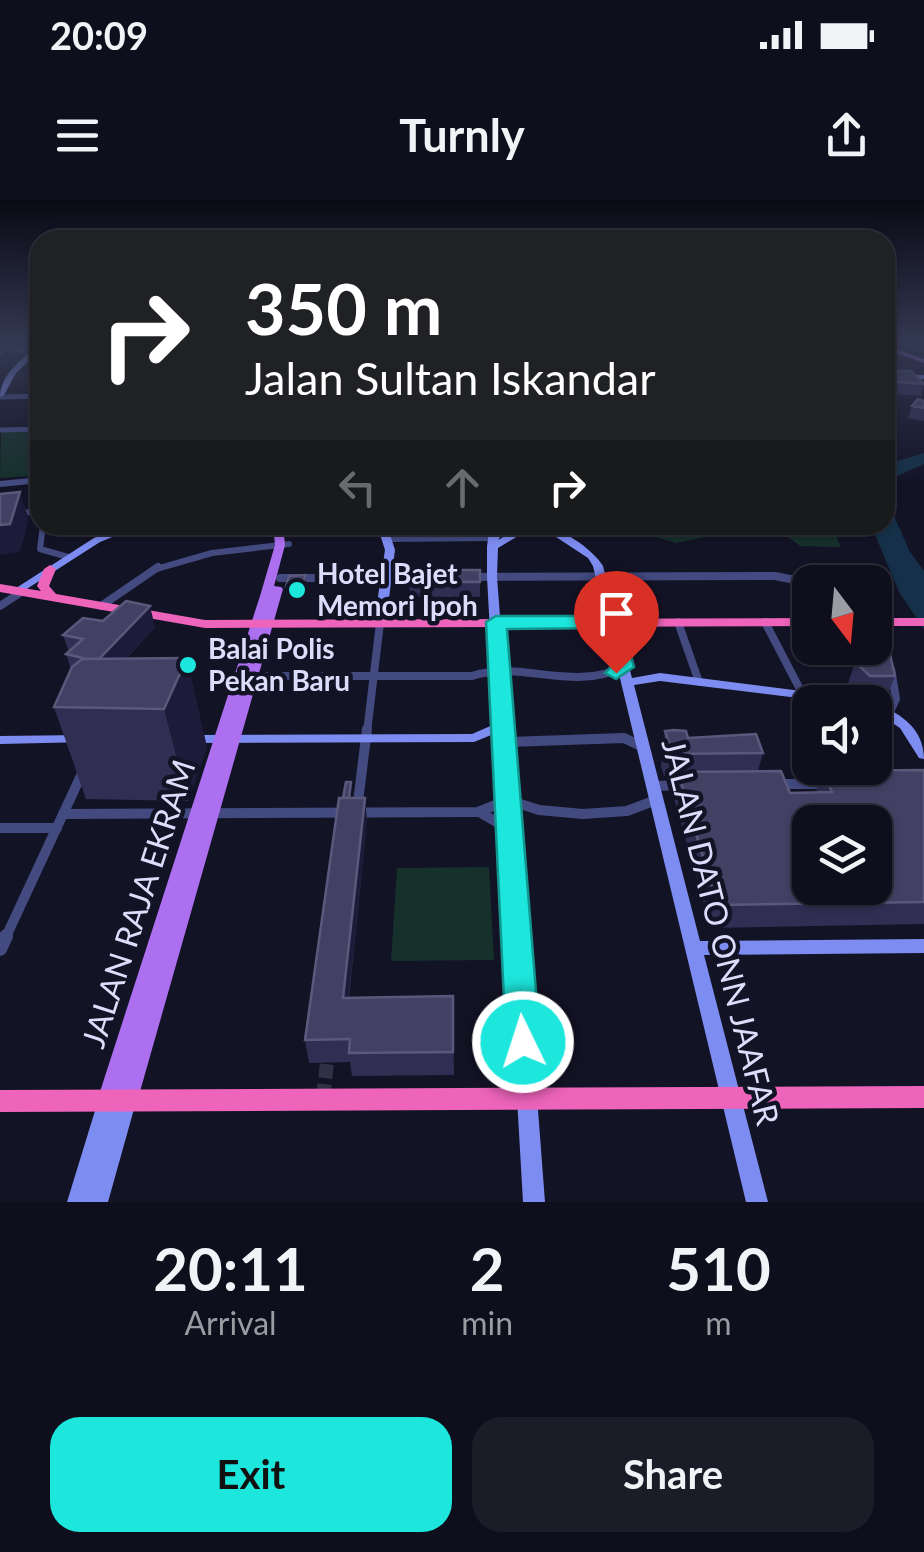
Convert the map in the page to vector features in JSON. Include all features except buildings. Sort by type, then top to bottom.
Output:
[{"type":"highway","points":[[50,569],[43,586],[52,597]]},
{"type":"highway","points":[[0,588],[195,623],[792,622]]},
{"type":"highway","points":[[892,622],[924,622]]},
{"type":"highway","points":[[0,1101],[924,1097]]},
{"type":"main road","points":[[262,624],[285,544],[282,535]]},
{"type":"main road","points":[[262,624],[280,578],[285,535]]},
{"type":"main road","name":"JALAN RAJA EKRAM","points":[[117,1102],[262,624]]},
{"type":"street","points":[[0,396],[30,396]]},
{"type":"street","points":[[0,430],[30,429]]},
{"type":"street","points":[[0,484],[30,481]]},
{"type":"street","points":[[0,515],[30,512]]},
{"type":"street","points":[[42,535],[40,550],[68,557]]},
{"type":"street","points":[[0,606],[68,557],[115,535]]},
{"type":"street","points":[[357,812],[386,578],[386,535]]},
{"type":"street","points":[[497,535],[493,542],[492,577],[534,1202]]},
{"type":"street","points":[[388,539],[493,542],[512,535]]},
{"type":"street","points":[[546,535],[568,542]]},
{"type":"street","name":"JALAN DATO ONN JAAFAR","points":[[558,535],[592,556],[601,577],[757,1202]]},
{"type":"street","points":[[100,606],[126,581],[163,562],[285,544]]},
{"type":"street","points":[[280,578],[422,578]]},
{"type":"street","points":[[457,578],[792,579]]},
{"type":"street","points":[[678,622],[698,682]]},
{"type":"street","points":[[765,622],[797,685]]},
{"type":"street","points":[[890,665],[896,698],[892,707]]},
{"type":"street","points":[[247,676],[472,676],[500,667],[521,676],[625,674],[792,695]]},
{"type":"street","points":[[472,676],[501,688]]},
{"type":"street","points":[[892,716],[905,724],[924,754]]},
{"type":"street","points":[[474,738],[505,740]]},
{"type":"street","points":[[173,739],[624,738],[643,747]]},
{"type":"street","points":[[0,740],[95,746],[0,949]]},
{"type":"street","points":[[763,784],[792,784]]},
{"type":"street","points":[[63,814],[478,812],[508,800],[534,812],[633,811],[655,793],[690,785]]},
{"type":"street","points":[[478,812],[510,830]]},
{"type":"street","points":[[0,828],[57,828]]},
{"type":"street","points":[[694,948],[924,946]]},
{"type":"street","name":"JALAN RAJA EKRAM","points":[[78,1202],[117,1102]]},
{"type":"street","name":"JALAN RAJA EKRAM","points":[[97,1202],[117,1102]]},
{"type":"green space","points":[[30,431],[30,476],[0,478],[1,432]]},
{"type":"green space","points":[[650,535],[715,535],[676,543]]},
{"type":"green space","points":[[785,535],[836,535],[841,547],[800,546]]},
{"type":"green space","points":[[489,867],[494,960],[391,961],[397,868]]},
{"type":"water","points":[[924,453],[924,464],[895,477],[895,462]]},
{"type":"water","points":[[895,518],[910,552],[924,571],[924,629],[899,592],[892,565],[888,565],[875,535],[895,535]]},
{"type":"tunnel","points":[[323,1098],[328,1054]]},
{"type":"place","name":"Hotel Bajet Memori Ipoh","points":[[297,590]]},
{"type":"place","name":"Balai Polis Pekan Baru","points":[[188,665]]},
{"type":"route","points":[[523,1042],[496,622],[612,622],[623,667],[616,673]]}]
